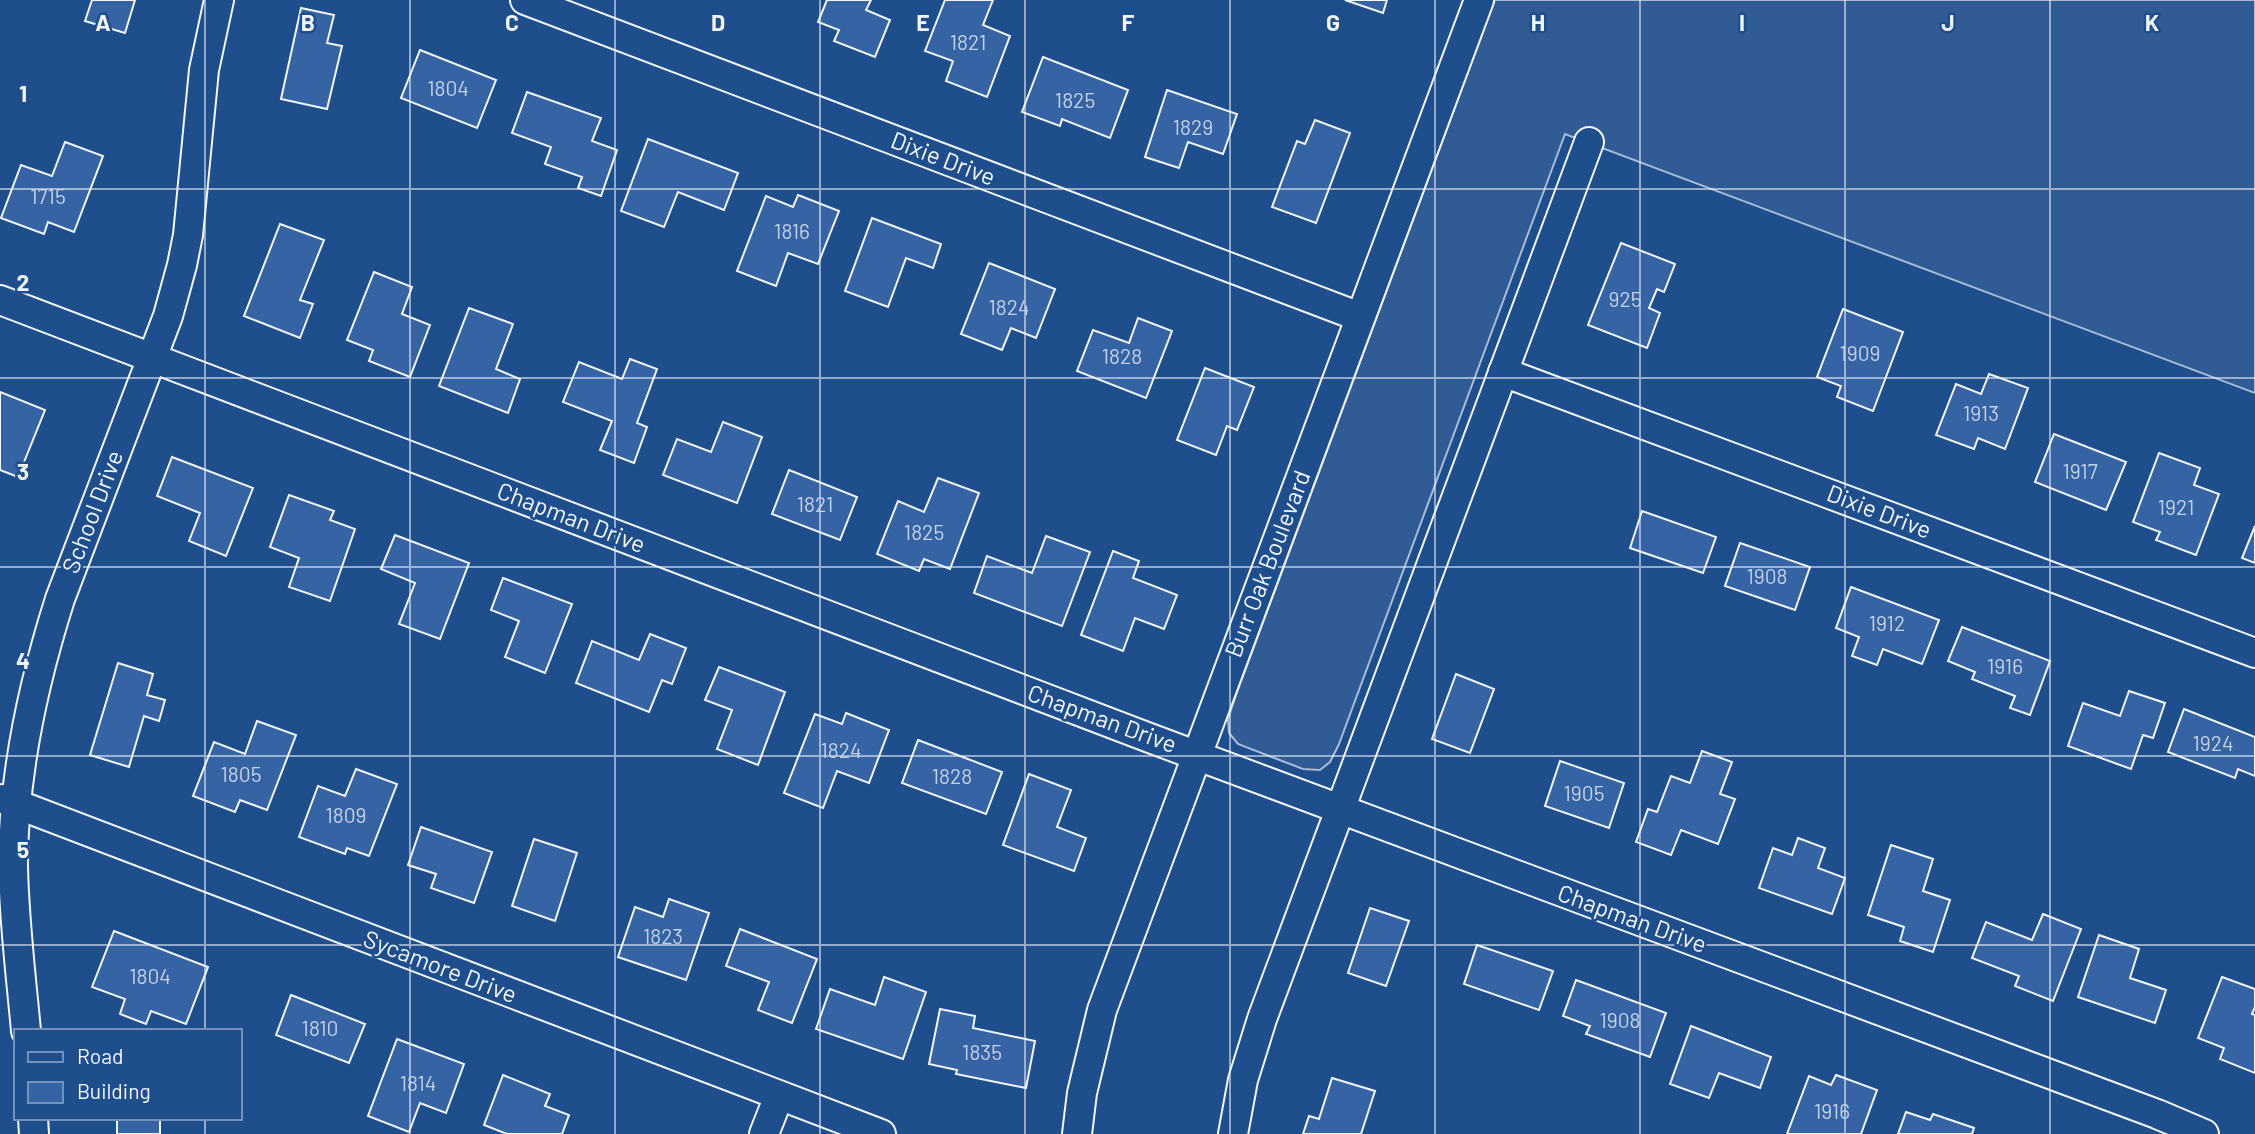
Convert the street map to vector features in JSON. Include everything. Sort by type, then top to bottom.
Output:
[{"type":"street","name":"School Drive","points":[[26,1029],[9,802],[45,644],[168,316],[188,235],[204,70],[219,0]]},
{"type":"street","name":"Dixie Drive","points":[[525,0],[1360,317]]},
{"type":"street","name":"Burr Oak Boulevard","points":[[1077,1134],[1082,1093],[1102,1010],[1479,0]]},
{"type":"street","points":[[1233,1134],[1243,1080],[1262,1019],[1589,142]]},
{"type":"street","name":"Chapman Drive","points":[[0,300],[1197,754],[1340,811],[2157,1114],[2204,1134]]},
{"type":"street","name":"Dixie Drive","points":[[1503,372],[2255,653]]},
{"type":"street","name":"Sycamore Drive","points":[[9,802],[881,1134]]},
{"type":"street","points":[[764,1134],[779,1096]]},
{"type":"shaded area","points":[[1495,0],[2255,0],[2255,393],[1565,134],[1339,744],[1330,762],[1320,770],[1303,769],[1238,744],[1229,733],[1228,719],[1236,695]]},
{"type":"building","points":[[92,0],[135,0],[125,33],[85,21]]},
{"type":"building","points":[[827,0],[871,0],[866,10],[890,20],[875,57],[834,41],[839,30],[818,22]]},
{"type":"building","points":[[945,0],[993,0],[983,25],[1010,36],[987,97],[946,81],[953,61],[925,51]]},
{"type":"building","points":[[1345,0],[1387,0],[1383,13]]},
{"type":"building","points":[[301,8],[334,15],[327,43],[342,46],[327,109],[281,99]]},
{"type":"building","points":[[420,50],[496,80],[477,128],[401,98]]},
{"type":"building","points":[[1043,57],[1128,90],[1110,138],[1062,119],[1060,126],[1022,112]]},
{"type":"building","points":[[1167,90],[1237,114],[1223,154],[1188,142],[1179,168],[1145,157]]},
{"type":"building","points":[[527,92],[601,118],[592,141],[617,150],[601,196],[578,188],[582,177],[545,164],[551,147],[512,133]]},
{"type":"building","points":[[1315,120],[1350,133],[1316,223],[1272,207],[1297,141],[1305,144]]},
{"type":"building","points":[[648,139],[738,173],[724,210],[678,192],[664,227],[621,211]]},
{"type":"building","points":[[65,142],[103,156],[74,232],[48,222],[44,234],[1,218],[21,165],[52,176]]},
{"type":"building","points":[[798,195],[839,211],[818,264],[788,253],[776,286],[737,271],[766,196],[793,207]]},
{"type":"building","points":[[872,218],[941,244],[933,268],[906,258],[888,307],[845,291]]},
{"type":"building","points":[[280,224],[324,240],[300,300],[313,304],[300,338],[244,316]]},
{"type":"building","points":[[1621,243],[1675,264],[1664,292],[1657,289],[1649,308],[1660,313],[1647,348],[1588,325]]},
{"type":"building","points":[[989,263],[1055,289],[1036,338],[1011,328],[1002,350],[961,334]]},
{"type":"building","points":[[374,272],[412,287],[402,314],[430,325],[410,377],[369,361],[373,350],[347,340]]},
{"type":"building","points":[[469,308],[513,324],[496,369],[520,379],[508,413],[439,386]]},
{"type":"building","points":[[1843,309],[1903,332],[1873,411],[1837,397],[1841,386],[1817,377]]},
{"type":"building","points":[[1138,318],[1172,331],[1146,398],[1077,371],[1093,330],[1129,343]]},
{"type":"building","points":[[630,359],[657,369],[637,423],[647,427],[634,463],[600,450],[612,421],[563,402],[579,362],[622,379]]},
{"type":"building","points":[[1205,368],[1254,387],[1237,430],[1227,426],[1216,455],[1177,440]]},
{"type":"building","points":[[1989,374],[2028,388],[2005,449],[1978,438],[1974,449],[1936,435],[1956,384],[1981,394]]},
{"type":"building","points":[[0,392],[45,410],[18,477],[0,470]]},
{"type":"building","points":[[723,422],[762,437],[737,503],[663,475],[677,439],[711,452]]},
{"type":"building","points":[[2054,434],[2126,462],[2106,510],[2035,482]]},
{"type":"building","points":[[2159,453],[2200,468],[2194,485],[2219,494],[2196,555],[2156,540],[2160,532],[2133,522]]},
{"type":"building","points":[[172,457],[253,488],[226,556],[189,541],[200,513],[157,496]]},
{"type":"building","points":[[789,470],[857,497],[840,540],[772,514]]},
{"type":"building","points":[[938,478],[979,493],[950,569],[924,559],[919,571],[877,554],[898,501],[924,512]]},
{"type":"building","points":[[289,495],[334,511],[330,520],[355,529],[330,601],[289,587],[299,558],[270,547]]},
{"type":"building","points":[[1642,511],[1716,537],[1703,573],[1630,548]]},
{"type":"building","points":[[2255,526],[2255,563],[2242,558]]},
{"type":"building","points":[[395,535],[469,563],[440,639],[399,624],[415,583],[381,569]]},
{"type":"building","points":[[1046,536],[1090,552],[1062,626],[974,593],[987,556],[1032,573]]},
{"type":"building","points":[[1740,543],[1810,567],[1795,610],[1725,586]]},
{"type":"building","points":[[1113,551],[1139,561],[1133,578],[1177,595],[1164,629],[1135,618],[1123,651],[1081,635]]},
{"type":"building","points":[[503,578],[572,604],[545,673],[505,657],[519,621],[491,610]]},
{"type":"building","points":[[1851,587],[1939,620],[1922,664],[1883,649],[1877,665],[1852,656],[1859,637],[1836,628]]},
{"type":"building","points":[[1962,627],[2050,661],[2030,715],[2010,708],[2015,696],[1972,679],[1975,672],[1948,661]]},
{"type":"building","points":[[650,634],[686,648],[672,684],[662,680],[649,712],[576,683],[592,641],[639,660]]},
{"type":"building","points":[[118,663],[153,674],[147,695],[165,700],[159,721],[144,716],[129,767],[90,755]]},
{"type":"building","points":[[719,667],[785,692],[758,765],[717,749],[732,710],[705,700]]},
{"type":"building","points":[[1456,674],[1494,689],[1470,753],[1432,739]]},
{"type":"building","points":[[2129,691],[2165,703],[2153,738],[2143,735],[2131,769],[2068,746],[2083,703],[2120,716]]},
{"type":"building","points":[[2184,709],[2255,737],[2255,776],[2238,769],[2235,778],[2168,752]]},
{"type":"building","points":[[846,713],[889,730],[869,783],[837,771],[823,808],[784,793],[815,714],[842,724]]},
{"type":"building","points":[[257,721],[296,735],[267,810],[240,800],[235,812],[193,796],[214,742],[245,754]]},
{"type":"building","points":[[918,740],[1002,772],[986,814],[902,783]]},
{"type":"building","points":[[1702,751],[1732,762],[1720,794],[1735,799],[1718,844],[1681,830],[1671,855],[1636,842],[1648,809],[1657,812],[1671,776],[1690,783]]},
{"type":"building","points":[[1560,761],[1624,783],[1609,828],[1545,806]]},
{"type":"building","points":[[356,769],[397,784],[369,856],[347,848],[345,854],[299,837],[318,786],[345,796]]},
{"type":"building","points":[[1029,774],[1071,790],[1057,827],[1086,838],[1074,871],[1003,845]]},
{"type":"building","points":[[421,827],[492,852],[474,903],[431,888],[436,874],[408,865]]},
{"type":"building","points":[[1798,838],[1825,848],[1818,868],[1845,878],[1832,914],[1759,888],[1773,848],[1792,855]]},
{"type":"building","points":[[534,839],[577,853],[555,921],[512,906]]},
{"type":"building","points":[[1891,845],[1933,859],[1923,891],[1950,900],[1933,952],[1900,941],[1904,927],[1868,915]]},
{"type":"building","points":[[669,899],[709,913],[686,980],[618,957],[635,907],[663,917]]},
{"type":"building","points":[[1370,908],[1409,921],[1386,986],[1348,973]]},
{"type":"building","points":[[2043,914],[2081,929],[2053,1001],[2015,986],[2019,976],[1972,958],[1986,922],[2032,940]]},
{"type":"building","points":[[740,929],[817,959],[792,1023],[758,1010],[769,982],[726,966]]},
{"type":"building","points":[[114,931],[208,967],[186,1024],[151,1011],[146,1024],[120,1014],[125,999],[92,987]]},
{"type":"building","points":[[2099,935],[2139,949],[2130,978],[2166,990],[2155,1023],[2078,997]]},
{"type":"building","points":[[1477,945],[1553,971],[1539,1010],[1464,984]]},
{"type":"building","points":[[884,977],[926,992],[903,1059],[816,1029],[830,989],[875,1005]]},
{"type":"building","points":[[2222,977],[2255,989],[2255,1007],[2252,1014],[2255,1015],[2255,1073],[2220,1059],[2224,1048],[2198,1038]]},
{"type":"building","points":[[1576,980],[1666,1013],[1650,1057],[1586,1034],[1590,1026],[1563,1016]]},
{"type":"building","points":[[291,995],[365,1024],[349,1063],[276,1035]]},
{"type":"building","points":[[940,1009],[975,1016],[973,1028],[1035,1041],[1026,1088],[956,1074],[957,1070],[929,1064]]},
{"type":"building","points":[[1691,1026],[1771,1057],[1760,1088],[1719,1073],[1709,1098],[1670,1084]]},
{"type":"building","points":[[397,1039],[464,1064],[446,1113],[420,1103],[409,1132],[368,1116]]},
{"type":"building","points":[[503,1075],[550,1094],[545,1106],[569,1115],[562,1134],[507,1134],[484,1125]]},
{"type":"building","points":[[1836,1075],[1877,1090],[1861,1134],[1787,1134],[1809,1076],[1831,1085]]},
{"type":"building","points":[[1332,1078],[1375,1091],[1361,1134],[1303,1134],[1309,1116],[1319,1119]]},
{"type":"building","points":[[1906,1112],[1930,1120],[1933,1114],[1974,1128],[1972,1134],[1898,1134]]},
{"type":"building","points":[[117,1120],[160,1120],[160,1134],[117,1134]]}]
